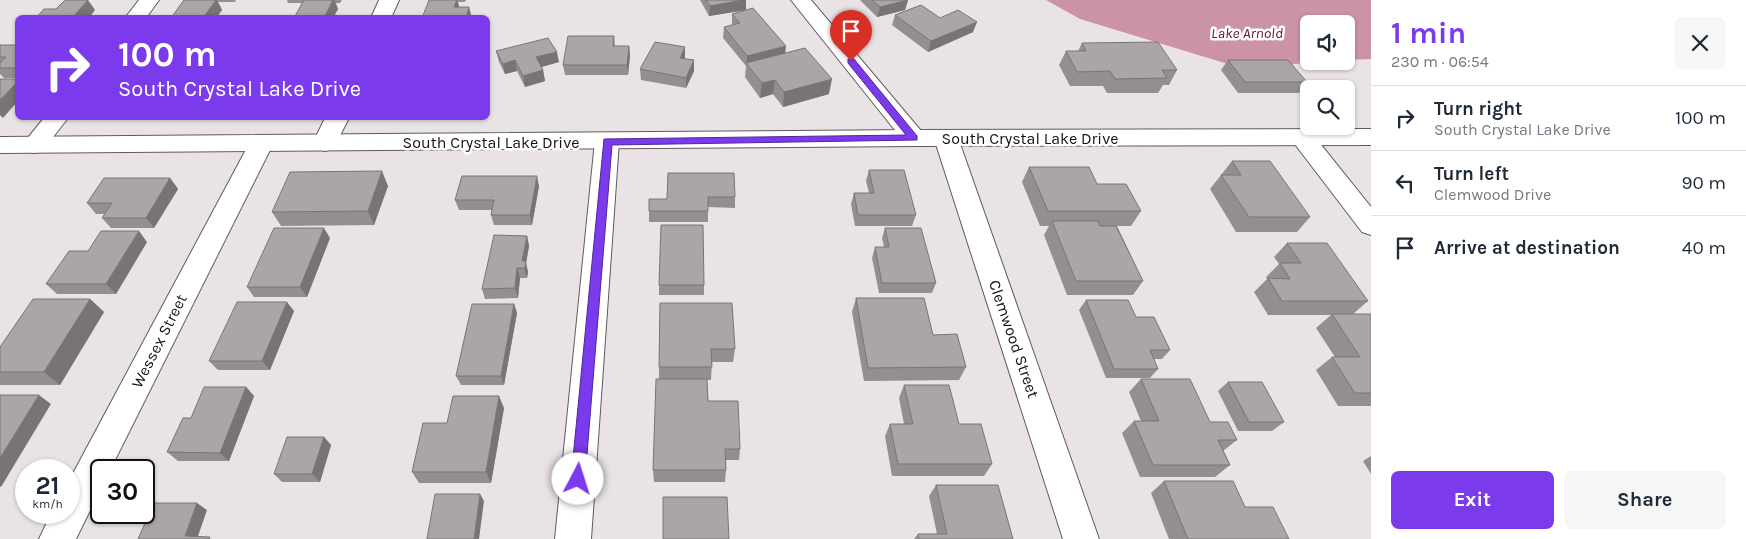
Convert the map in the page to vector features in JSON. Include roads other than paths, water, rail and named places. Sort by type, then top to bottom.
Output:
[{"type":"street","points":[[137,15],[149,0]]},
{"type":"street","points":[[382,15],[389,0]]},
{"type":"street","points":[[801,0],[914,138]]},
{"type":"street","points":[[34,145],[54,120]]},
{"type":"street","points":[[325,143],[335,120]]},
{"type":"street","name":"South Crystal Lake Drive","points":[[0,145],[1371,136]]},
{"type":"street","points":[[1302,137],[1371,225]]},
{"type":"street","name":"Clemwood Street","points":[[946,138],[1081,539]]},
{"type":"street","points":[[573,539],[608,141]]},
{"type":"street","name":"Wessex Street","points":[[58,539],[262,144]]},
{"type":"water","name":"Lake Arnold","points":[[1046,0],[1371,0],[1371,59],[1355,60],[1355,15],[1300,15],[1300,64],[1251,68],[1228,64],[1080,19]]}]
